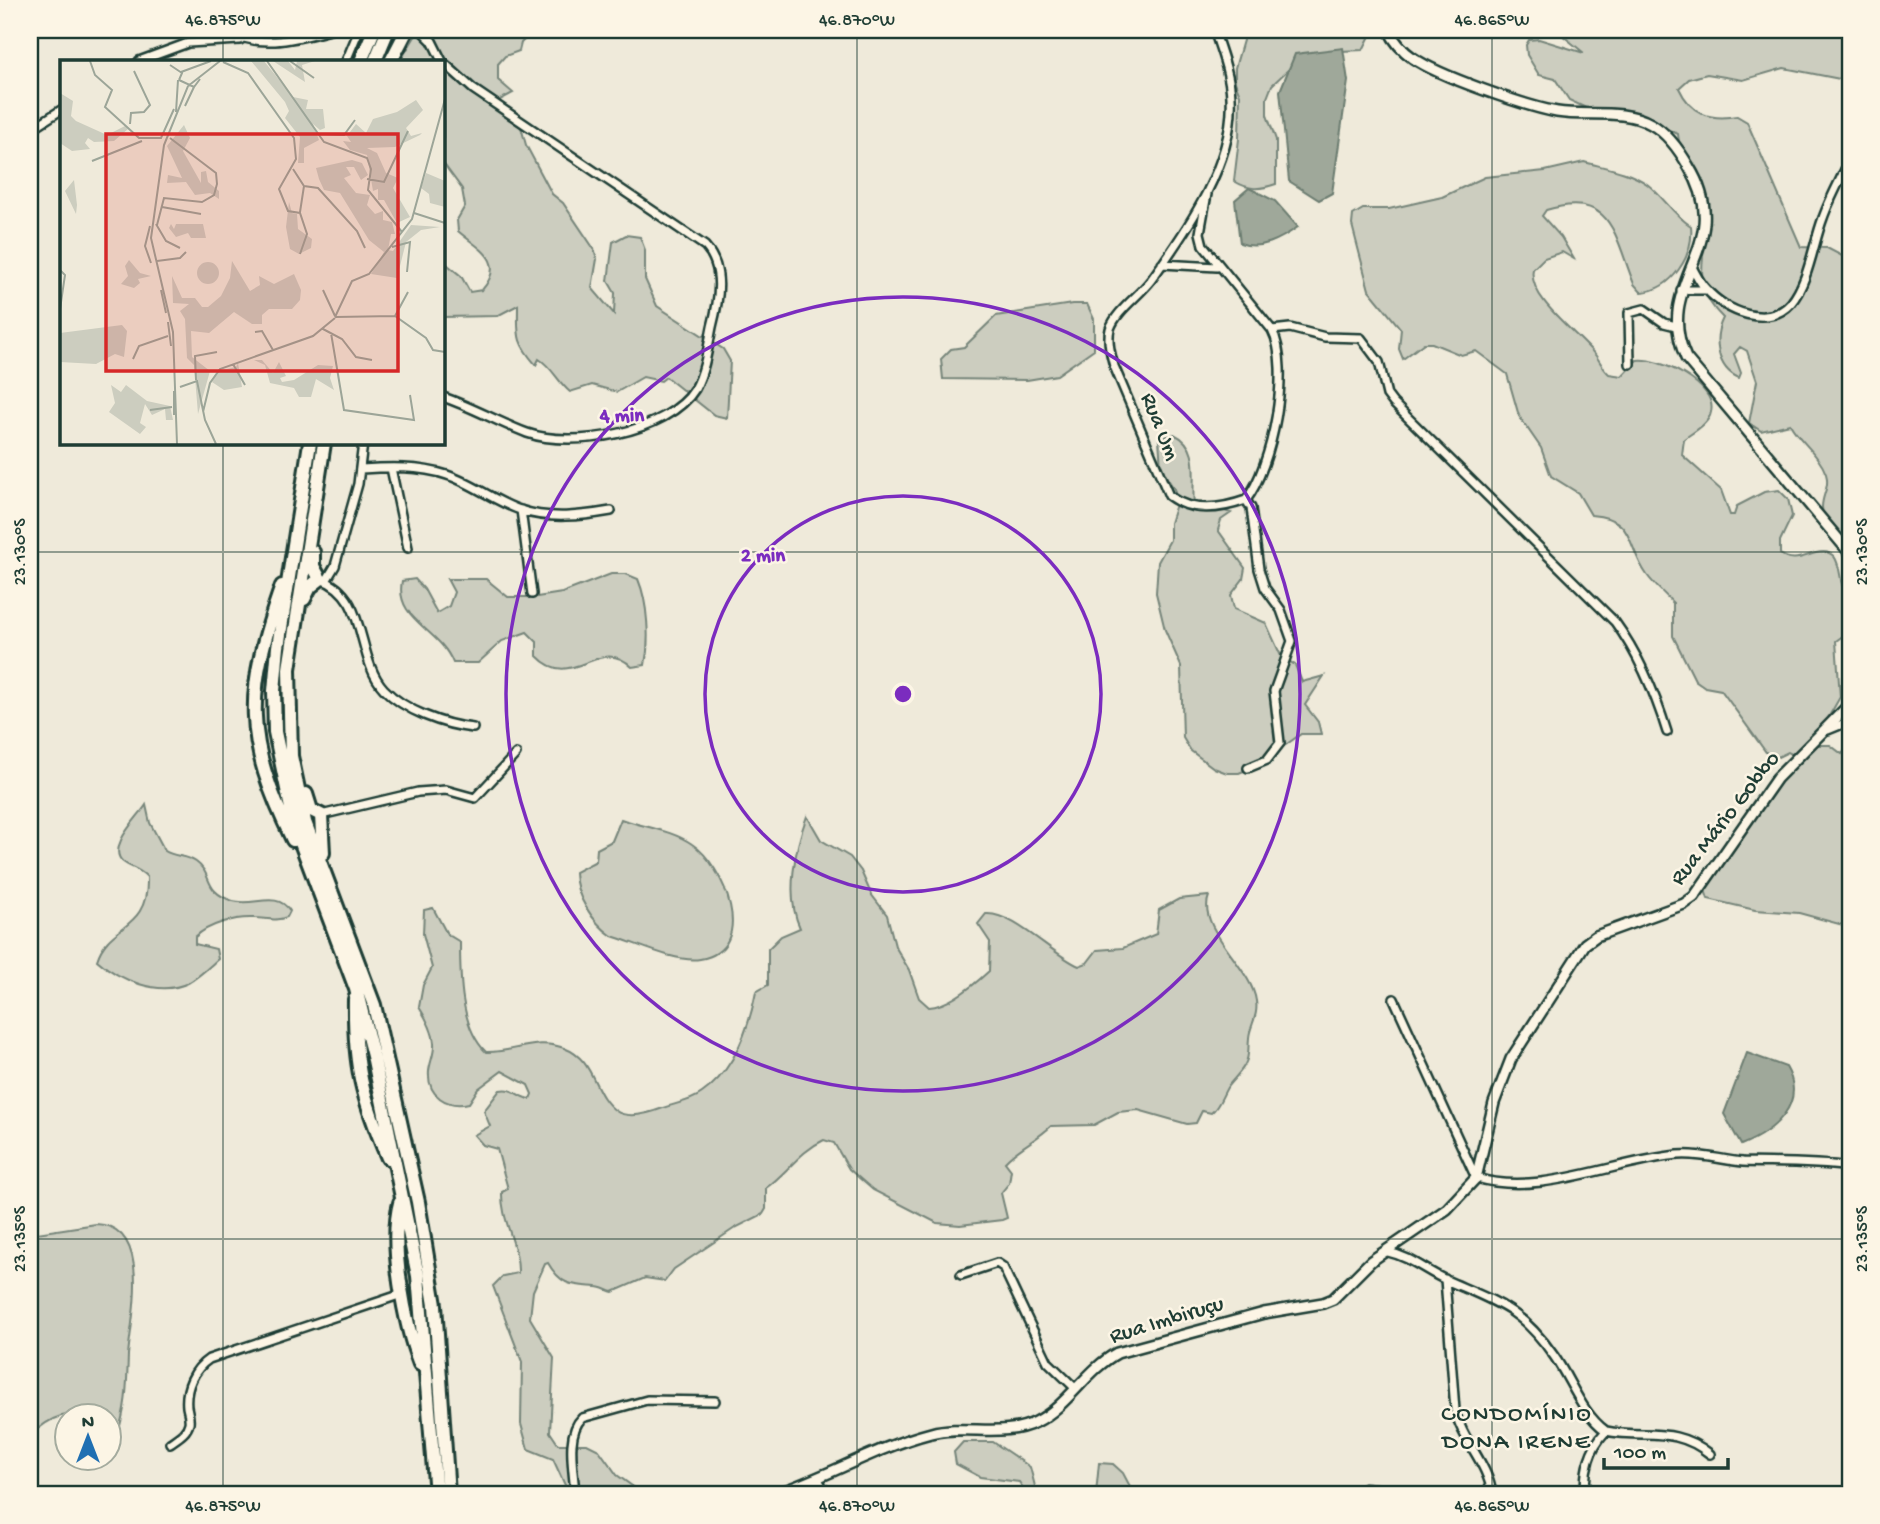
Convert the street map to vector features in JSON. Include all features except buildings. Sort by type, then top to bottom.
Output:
[{"type":"highway","points":[[354,60],[366,30]]},
{"type":"highway","points":[[362,60],[374,30]]},
{"type":"highway","points":[[375,60],[388,30]]},
{"type":"highway","points":[[392,60],[407,30]]},
{"type":"highway","points":[[308,868],[286,797],[275,732],[275,667],[310,444]]},
{"type":"highway","points":[[324,444],[296,614],[288,691],[291,756],[305,822],[374,1005],[424,1234],[435,1305],[448,1494]]},
{"type":"highway","points":[[296,614],[310,587],[323,580],[313,566],[312,524]]},
{"type":"highway","points":[[291,559],[257,670],[253,720],[263,773],[308,868],[356,989],[374,1060],[422,1306],[436,1494]]},
{"type":"highway","points":[[291,756],[311,810],[321,815],[320,836],[328,881]]},
{"type":"highway","points":[[356,989],[354,1045],[360,1086],[398,1180]]},
{"type":"highway","points":[[402,1196],[397,1227],[402,1294],[415,1349],[426,1379]]},
{"type":"street","points":[[222,30],[245,40]]},
{"type":"street","points":[[142,60],[188,43],[287,41],[330,30]]},
{"type":"street","points":[[346,60],[359,30]]},
{"type":"street","points":[[421,30],[432,41],[441,60]]},
{"type":"street","name":"Rua Um","points":[[1214,30],[1231,98],[1226,141],[1208,187],[1162,264],[1143,291],[1116,318],[1110,330],[1114,366],[1169,496],[1188,506],[1205,508],[1228,506],[1246,500]]},
{"type":"street","points":[[1389,30],[1414,58],[1464,80],[1557,112],[1637,118],[1664,133],[1691,169],[1704,206],[1704,235],[1681,290],[1676,326],[1686,358],[1850,553]]},
{"type":"street","points":[[444,64],[473,89],[705,246],[715,256],[718,282],[708,345],[694,391],[666,413],[641,427],[619,434],[592,437],[539,436],[444,397]]},
{"type":"street","points":[[30,130],[60,111]]},
{"type":"street","points":[[1692,267],[1707,290],[1748,315],[1763,317],[1777,314],[1790,303],[1801,286],[1824,215],[1850,159]]},
{"type":"street","points":[[1208,187],[1200,233],[1203,245],[1218,267],[1245,294],[1272,330],[1282,356],[1281,393],[1260,475],[1246,500],[1254,520],[1259,569],[1265,588],[1281,610],[1292,641],[1274,691],[1280,743],[1267,760],[1248,768]]},
{"type":"street","points":[[1162,264],[1218,267]]},
{"type":"street","points":[[1681,290],[1707,290]]},
{"type":"street","points":[[1630,364],[1629,313],[1644,309],[1664,323],[1676,326]]},
{"type":"street","points":[[1272,330],[1304,329],[1325,337],[1357,337],[1367,342],[1379,362],[1387,395],[1393,402],[1615,622],[1631,645],[1657,701],[1667,732]]},
{"type":"street","points":[[363,444],[361,469],[335,566],[323,580],[339,591],[352,608],[361,627],[375,676],[384,689],[436,720],[473,728]]},
{"type":"street","points":[[391,468],[408,548]]},
{"type":"street","points":[[361,469],[429,470],[449,475],[521,510],[557,516],[611,511]]},
{"type":"street","points":[[521,510],[532,594]]},
{"type":"street","name":"Rua Mário Gobbo","points":[[1476,1178],[1494,1102],[1511,1059],[1585,944],[1596,936],[1677,907],[1694,897],[1777,778],[1828,730],[1850,704]]},
{"type":"street","points":[[1828,730],[1850,721]]},
{"type":"street","points":[[321,815],[418,792],[446,790],[475,798],[516,754]]},
{"type":"street","points":[[1394,999],[1476,1178],[1509,1184],[1689,1155],[1739,1161],[1850,1167]]},
{"type":"street","name":"Rua Imbiruçu","points":[[776,1494],[818,1479],[887,1447],[934,1432],[1025,1427],[1040,1420],[1103,1360],[1129,1349],[1264,1313],[1324,1303],[1333,1299],[1371,1261],[1388,1252],[1447,1209],[1476,1178]]},
{"type":"street","points":[[1388,1252],[1405,1255],[1445,1279],[1496,1299],[1521,1318],[1553,1355],[1588,1412],[1606,1431],[1674,1435],[1687,1439],[1710,1454]]},
{"type":"street","points":[[961,1275],[997,1263],[1003,1267],[1048,1362],[1075,1388]]},
{"type":"street","points":[[1445,1279],[1455,1410],[1459,1427],[1486,1473],[1492,1494]]},
{"type":"street","points":[[170,1443],[184,1433],[189,1424],[187,1403],[190,1385],[195,1371],[209,1359],[402,1294]]},
{"type":"street","points":[[575,1494],[572,1435],[575,1424],[582,1418],[647,1400],[715,1401]]},
{"type":"street","points":[[1586,1494],[1584,1474],[1598,1439],[1606,1431]]},
{"type":"street","points":[[818,1479],[826,1494]]},
{"type":"shaded area","points":[[419,30],[534,30],[521,43],[519,51],[505,56],[498,64],[498,80],[513,93],[496,102],[495,106],[521,127],[526,145],[552,194],[563,203],[594,249],[597,259],[592,288],[614,314],[615,293],[608,281],[613,242],[626,235],[640,237],[645,250],[645,279],[657,306],[723,349],[730,361],[727,418],[714,415],[666,377],[661,381],[643,377],[617,392],[592,385],[570,392],[543,362],[539,359],[536,365],[524,350],[518,331],[518,305],[497,316],[444,317],[444,262],[461,276],[470,292],[482,290],[492,271],[491,263],[481,249],[458,231],[457,220],[465,206],[462,189],[444,164],[444,60],[401,60]]},
{"type":"shaded area","points":[[1246,30],[1373,30],[1363,50],[1317,52],[1292,66],[1272,85],[1267,98],[1267,115],[1276,140],[1276,184],[1259,188],[1244,186],[1234,181],[1240,95],[1235,82],[1235,68]]},
{"type":"shaded area","points":[[1556,30],[1850,30],[1850,81],[1784,68],[1743,80],[1707,74],[1689,79],[1679,88],[1689,104],[1702,114],[1737,116],[1747,122],[1801,247],[1827,248],[1850,260],[1850,555],[1825,520],[1822,507],[1827,479],[1814,454],[1790,424],[1761,431],[1749,423],[1757,381],[1747,351],[1740,347],[1734,354],[1741,373],[1739,378],[1725,367],[1721,360],[1718,334],[1723,318],[1705,293],[1702,281],[1702,217],[1678,134],[1632,113],[1586,108],[1569,100],[1555,79],[1539,75],[1527,55],[1526,45],[1529,40],[1539,39],[1584,53]]},
{"type":"shaded area","points":[[1343,48],[1348,81],[1332,193],[1319,200],[1289,181],[1280,91],[1295,54]]},
{"type":"shaded area","points":[[1584,162],[1625,173],[1647,184],[1691,226],[1689,249],[1679,270],[1671,278],[1652,290],[1641,292],[1634,284],[1615,233],[1598,211],[1585,206],[1568,205],[1546,210],[1542,216],[1561,237],[1574,259],[1562,252],[1544,258],[1533,269],[1533,280],[1538,292],[1557,316],[1589,347],[1609,374],[1622,376],[1637,360],[1646,360],[1671,368],[1696,383],[1711,402],[1711,412],[1704,424],[1684,439],[1682,455],[1721,490],[1730,515],[1734,515],[1737,506],[1764,492],[1779,490],[1788,499],[1792,516],[1780,541],[1780,554],[1794,558],[1824,552],[1830,553],[1837,561],[1850,603],[1850,637],[1844,635],[1836,641],[1840,697],[1815,741],[1816,745],[1830,745],[1842,754],[1850,744],[1850,927],[1799,913],[1755,910],[1708,899],[1705,890],[1708,879],[1792,759],[1792,754],[1788,752],[1778,757],[1768,755],[1721,690],[1705,687],[1695,680],[1673,636],[1673,603],[1647,575],[1623,528],[1605,517],[1591,515],[1578,493],[1551,476],[1541,448],[1519,416],[1507,374],[1476,351],[1461,355],[1432,343],[1424,343],[1403,359],[1399,349],[1401,329],[1369,290],[1352,225],[1353,215],[1363,209],[1389,209],[1442,197],[1485,177],[1545,171]]},
{"type":"shaded area","points":[[1249,188],[1275,201],[1298,227],[1263,245],[1240,243],[1235,200]]},
{"type":"shaded area","points":[[1087,304],[1094,319],[1094,349],[1057,375],[1027,380],[943,379],[941,359],[951,349],[964,347],[996,316]]},
{"type":"shaded area","points":[[1174,434],[1189,447],[1192,455],[1194,505],[1210,506],[1231,513],[1221,520],[1218,530],[1245,568],[1243,579],[1231,595],[1234,609],[1266,623],[1281,656],[1295,665],[1302,682],[1324,676],[1305,705],[1318,722],[1321,734],[1301,734],[1256,766],[1239,773],[1227,773],[1214,768],[1191,751],[1183,738],[1181,666],[1165,630],[1156,593],[1158,562],[1170,540],[1170,523],[1177,501],[1174,489],[1161,468],[1159,439]]},
{"type":"shaded area","points":[[611,574],[626,574],[638,579],[647,622],[645,665],[632,667],[620,659],[608,657],[562,669],[550,666],[537,656],[537,642],[527,632],[502,641],[478,663],[453,663],[447,651],[411,615],[401,594],[402,581],[415,579],[424,589],[437,613],[449,606],[454,592],[447,579],[486,579],[508,597],[537,597],[562,593]]},
{"type":"shaded area","points":[[146,805],[150,823],[165,851],[196,862],[217,893],[233,901],[278,901],[290,911],[287,917],[274,920],[239,919],[223,922],[201,932],[195,937],[195,944],[216,949],[218,959],[192,981],[177,987],[152,987],[128,980],[97,960],[110,939],[142,908],[147,877],[123,862],[118,849],[125,833]]},
{"type":"shaded area","points":[[807,816],[821,840],[850,857],[861,871],[871,894],[887,915],[895,946],[909,970],[919,998],[929,1007],[954,999],[989,971],[990,942],[978,924],[986,914],[1008,920],[1079,966],[1087,963],[1097,950],[1123,948],[1156,934],[1159,910],[1179,899],[1209,896],[1207,908],[1210,921],[1245,975],[1256,1001],[1246,1063],[1228,1086],[1217,1107],[1211,1113],[1202,1111],[1196,1123],[1187,1124],[1138,1110],[1118,1112],[1094,1125],[1051,1126],[1005,1162],[1011,1170],[1009,1183],[1001,1193],[1007,1218],[1002,1220],[960,1225],[937,1223],[873,1190],[849,1169],[834,1143],[824,1140],[808,1150],[766,1188],[766,1209],[763,1214],[735,1228],[674,1269],[665,1281],[645,1278],[613,1292],[563,1281],[548,1263],[545,1264],[533,1291],[530,1318],[554,1358],[550,1432],[558,1444],[587,1444],[599,1450],[617,1475],[643,1494],[569,1494],[553,1459],[528,1449],[521,1424],[522,1362],[493,1286],[503,1276],[518,1273],[516,1253],[502,1203],[502,1192],[508,1189],[497,1149],[483,1145],[474,1135],[490,1126],[484,1111],[500,1090],[509,1090],[530,1099],[532,1094],[528,1085],[502,1071],[478,1089],[469,1103],[446,1102],[431,1087],[429,1071],[434,1050],[433,1038],[429,1024],[419,1007],[423,985],[432,968],[423,934],[424,910],[433,908],[447,934],[460,942],[461,985],[466,1015],[477,1041],[486,1052],[544,1044],[564,1048],[582,1061],[602,1096],[616,1111],[627,1115],[646,1114],[697,1096],[713,1084],[731,1061],[744,1034],[756,992],[768,985],[768,949],[781,936],[800,928],[792,887],[799,842]]},
{"type":"shaded area","points":[[621,819],[684,839],[704,855],[715,869],[730,906],[732,924],[728,940],[718,952],[700,959],[668,955],[612,936],[592,916],[581,899],[575,872],[596,861],[597,849],[612,841]]},
{"type":"shaded area","points":[[1747,1053],[1786,1067],[1792,1080],[1793,1093],[1790,1105],[1775,1124],[1765,1133],[1741,1145],[1724,1114]]},
{"type":"shaded area","points":[[96,1224],[114,1229],[126,1240],[135,1277],[122,1418],[122,1402],[52,1402],[52,1420],[30,1436],[30,1234]]},
{"type":"shaded area","points":[[963,1442],[993,1442],[1030,1467],[1037,1494],[1027,1494],[1019,1482],[980,1477],[956,1464],[954,1452]]},
{"type":"shaded area","points":[[1099,1463],[1113,1464],[1123,1473],[1134,1494],[1096,1494]]},
{"type":"shaded area","points":[[1364,1482],[1379,1484],[1387,1494],[1344,1494]]},
{"type":"district","name":"CONDOMÍNIO DONA IRENE","points":[[1517,1429]]}]
